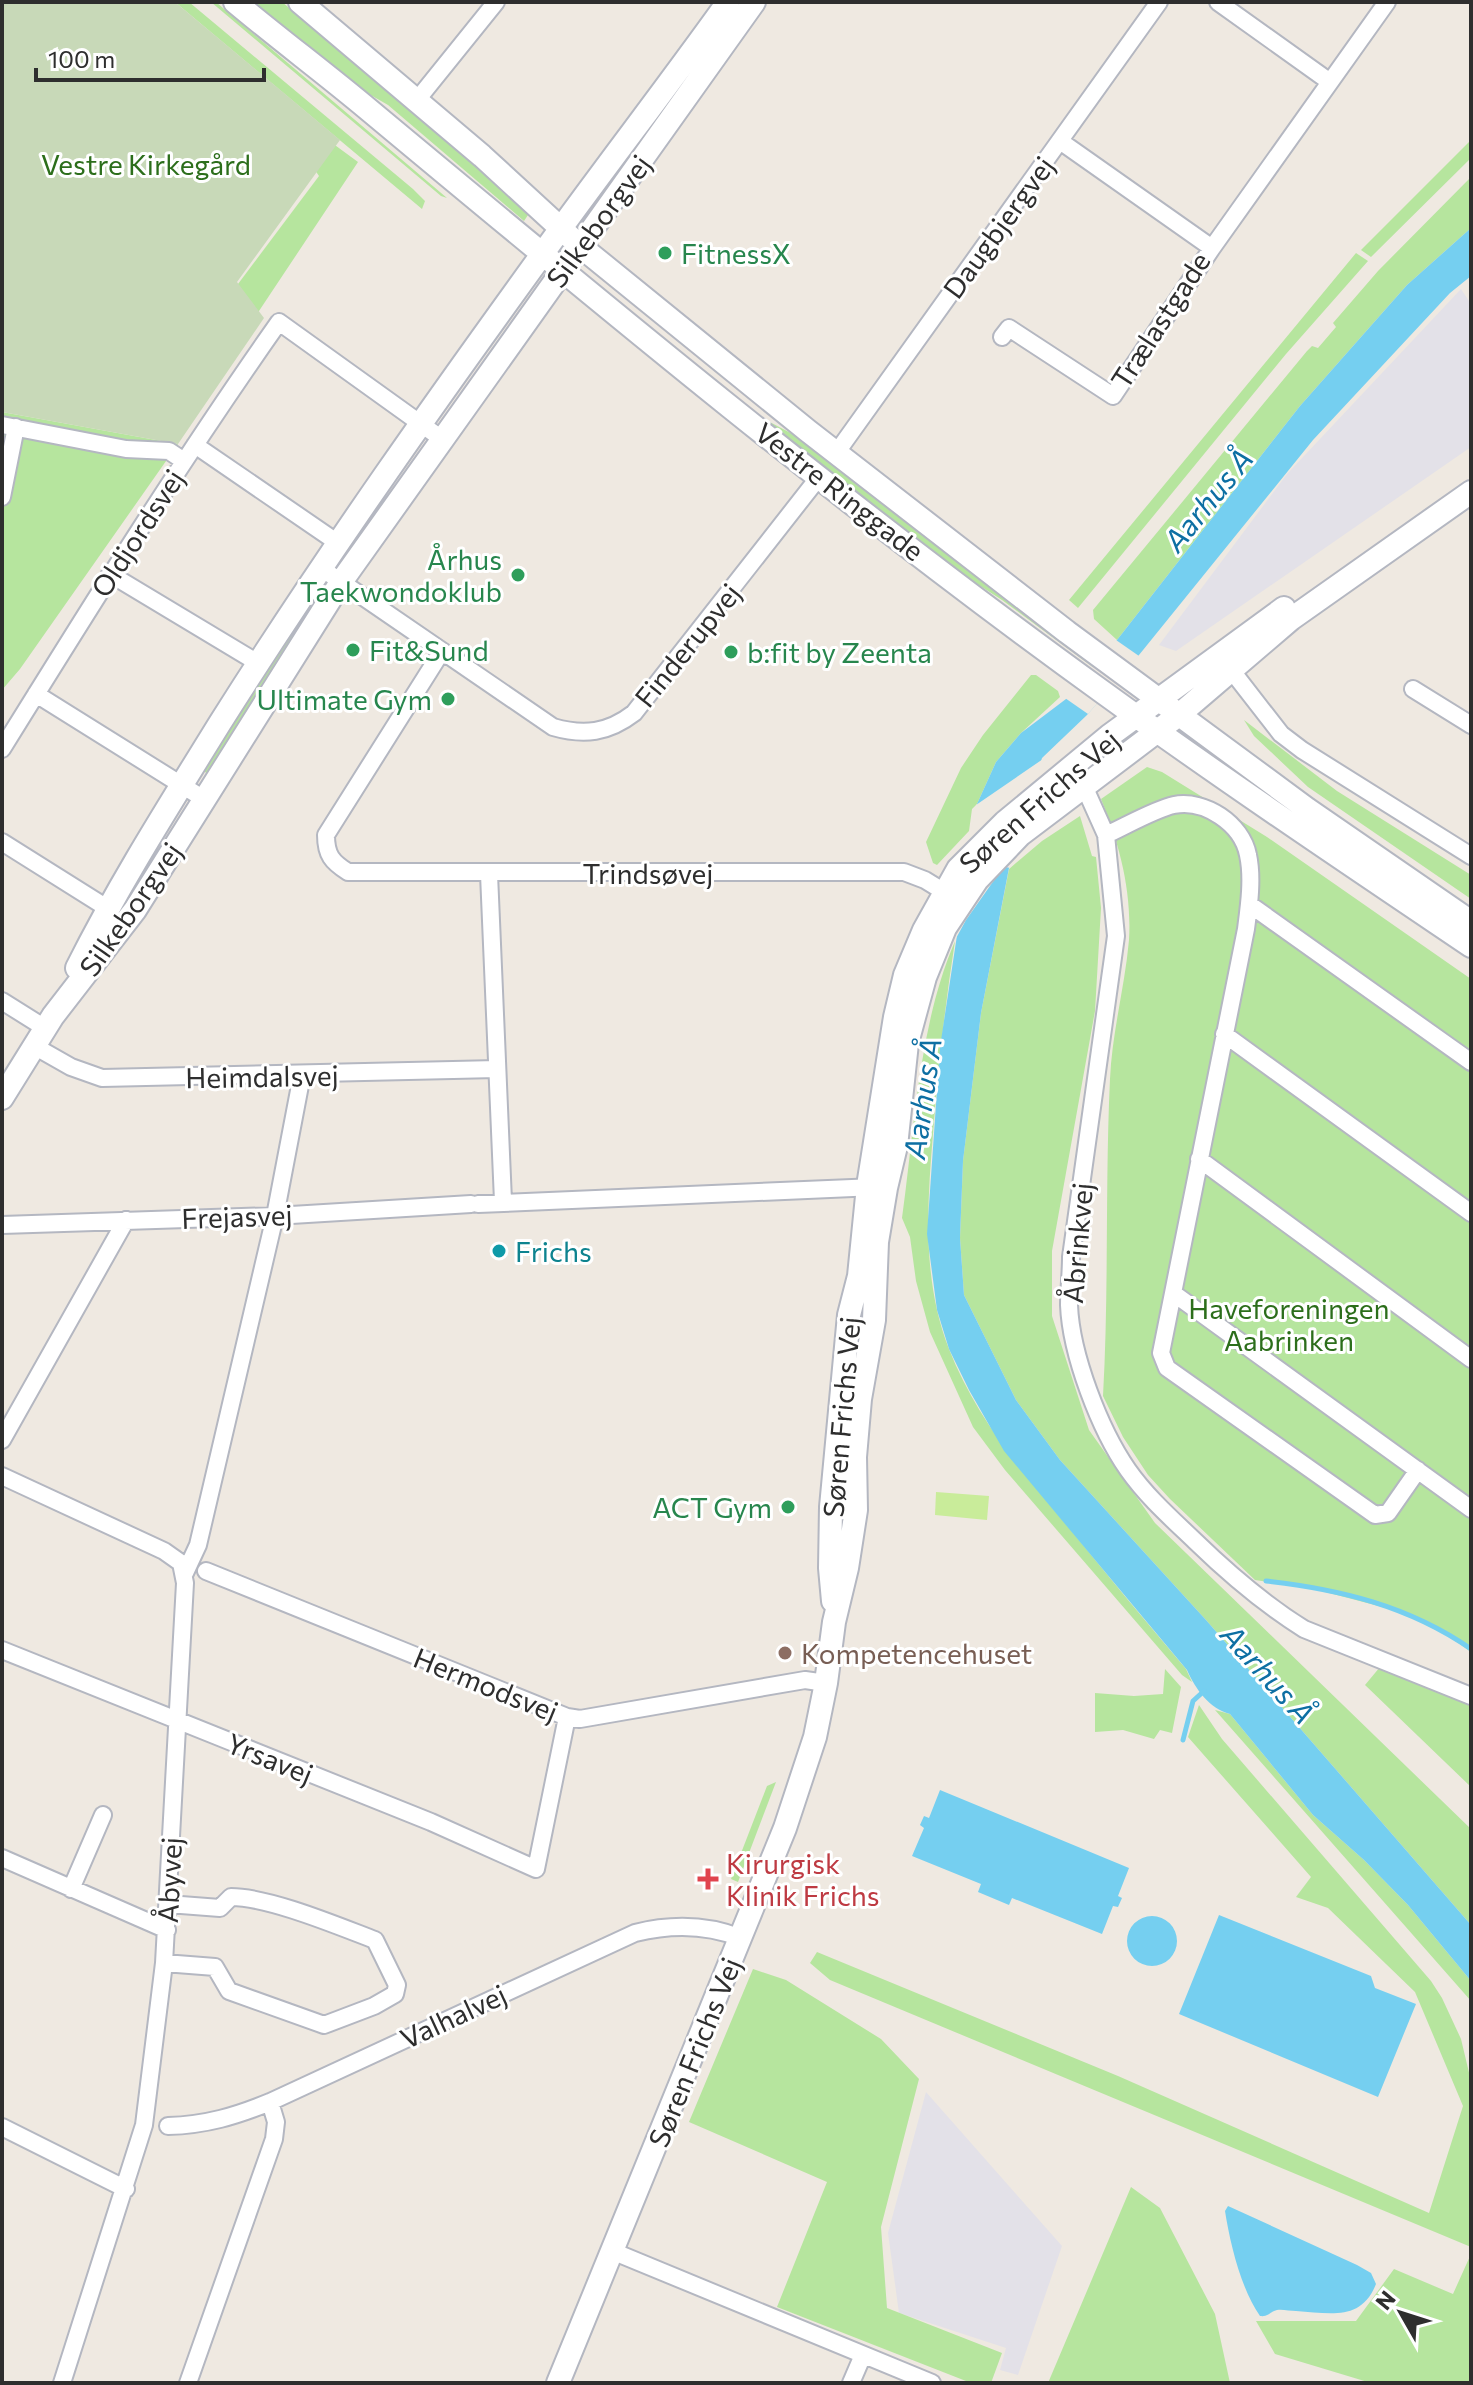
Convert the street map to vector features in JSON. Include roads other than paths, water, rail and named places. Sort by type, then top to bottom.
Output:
[{"type":"street","name":"Vestre Ringgade","points":[[235,2],[819,477],[1083,678],[1471,946]]},
{"type":"street","name":"Vestre Ringgade","points":[[300,2],[417,100],[580,246],[977,563],[1307,809],[1471,922]]},
{"type":"street","points":[[417,100],[496,2]]},
{"type":"street","name":"Silkeborgvej","points":[[2,1098],[44,1030],[107,908],[258,663],[338,543],[542,254],[728,2]]},
{"type":"street","name":"Silkeborgvej","points":[[44,1030],[135,910],[341,582],[754,2]]},
{"type":"street","name":"Daugbjergvej","points":[[837,452],[1159,2]]},
{"type":"street","points":[[1218,2],[1330,82]]},
{"type":"street","points":[[1212,248],[1387,2]]},
{"type":"street","name":"Trælastgade","points":[[1002,337],[1009,328],[1113,396],[1212,248],[1060,141]]},
{"type":"street","name":"Oldjordsvej","points":[[2,749],[110,574],[279,322],[422,424]]},
{"type":"street","points":[[422,424],[442,439]]},
{"type":"street","points":[[2,497],[9,426],[126,449],[169,451],[184,461]]},
{"type":"street","points":[[195,445],[338,543]]},
{"type":"street","name":"Søren Frichs Vej","points":[[558,2383],[797,1798],[815,1737],[856,1510],[855,1457],[860,1399],[874,1320],[877,1187],[900,1118],[907,1043],[917,1003],[967,859],[1030,801],[1137,716],[1288,604],[1471,475]]},
{"type":"street","name":"Finderupvej","points":[[321,568],[553,727],[587,733],[604,730],[634,713],[819,477]]},
{"type":"street","name":"Søren Frichs Vej","points":[[952,896],[1020,835],[1180,714],[1291,619],[1471,492]]},
{"type":"street","points":[[110,574],[258,663]]},
{"type":"street","name":"Trindsøvej","points":[[442,651],[326,835],[326,850],[331,860],[348,872],[880,871],[904,872],[952,896]]},
{"type":"street","points":[[1232,671],[1261,712],[1290,741],[1471,856]]},
{"type":"street","points":[[1413,689],[1471,725]]},
{"type":"street","points":[[36,694],[204,799]]},
{"type":"street","name":"Åbrinkvej","points":[[1084,786],[1106,835],[1116,936],[1071,1257],[1069,1307],[1080,1359],[1097,1415],[1128,1470],[1163,1510],[1229,1575],[1281,1615],[1304,1629],[1471,1696]]},
{"type":"street","points":[[1106,835],[1174,805],[1206,807],[1224,818],[1234,829],[1248,854],[1246,929],[1161,1353],[1167,1368],[1375,1515],[1388,1513],[1418,1470]]},
{"type":"street","name":"Silkeborgvej","points":[[2,842],[107,908]]},
{"type":"street","points":[[489,874],[503,1201]]},
{"type":"street","points":[[1249,904],[1471,1062]]},
{"type":"street","points":[[2,1001],[44,1030]]},
{"type":"street","name":"Heimdalsvej","points":[[44,1030],[71,1067],[102,1078],[497,1069]]},
{"type":"street","points":[[1224,1034],[1471,1213]]},
{"type":"street","name":"Åbyvej","points":[[62,2383],[144,2125],[167,1930],[185,1573],[198,1545],[275,1216],[302,1075]]},
{"type":"street","points":[[1199,1159],[1471,1359]]},
{"type":"street","name":"Frejasvej","points":[[2,1225],[275,1216],[503,1201],[877,1187]]},
{"type":"street","points":[[2,1440],[126,1220]]},
{"type":"street","points":[[1173,1293],[1471,1509]]},
{"type":"street","points":[[2,1476],[164,1551],[181,1563],[185,1573]]},
{"type":"street","name":"Hermodsvej","points":[[206,1571],[567,1717],[580,1719],[805,1680],[826,1683]]},
{"type":"street","name":"Yrsavej","points":[[2,1650],[440,1826],[536,1869],[567,1717]]},
{"type":"street","points":[[71,1889],[103,1815]]},
{"type":"street","points":[[2,1858],[167,1930]]},
{"type":"street","points":[[164,1963],[215,1967],[229,1991],[324,2025],[374,2006],[395,1994],[397,1985],[375,1940],[248,1897],[231,1897],[220,1908],[168,1904]]},
{"type":"street","name":"Valhalvej","points":[[168,2126],[196,2125],[231,2118],[270,2102],[628,1936],[660,1928],[698,1927],[741,1938]]},
{"type":"street","points":[[188,2383],[274,2139],[276,2122],[270,2102]]},
{"type":"street","points":[[2,2127],[126,2189]]},
{"type":"street","points":[[612,2251],[932,2383]]},
{"type":"street","points":[[851,2383],[863,2355]]},
{"type":"water","points":[[1471,228],[1471,276],[1450,293],[1313,440],[1139,655],[1087,715],[1042,758],[1009,868],[981,1013],[963,1161],[960,1238],[964,1295],[1016,1400],[1060,1460],[1206,1620],[1471,1925],[1471,1981],[1408,1905],[1364,1860],[1313,1815],[1230,1714],[1204,1697],[1187,1670],[1004,1451],[949,1349],[937,1310],[927,1234],[940,1047],[977,804],[996,762],[1021,733],[1066,699],[1117,640],[1300,406],[1407,285]]},
{"type":"water","points":[[940,1790],[1129,1868],[1118,1896],[1122,1898],[1118,1907],[1113,1906],[1102,1934],[1012,1898],[1009,1905],[978,1892],[981,1884],[912,1856],[924,1828],[920,1825],[924,1816],[929,1818]]},
{"type":"water","points":[[1219,1915],[1371,1976],[1375,1988],[1416,2004],[1378,2097],[1179,2014]]},
{"type":"water","points":[[1152,1916],[1169,1924],[1177,1941],[1169,1958],[1152,1966],[1135,1958],[1127,1941],[1135,1924]]},
{"type":"water","points":[[1228,2206],[1371,2273],[1376,2284],[1370,2296],[1362,2305],[1343,2312],[1279,2310],[1260,2316],[1237,2265],[1225,2211]]},
{"type":"waterway","points":[[1266,1581],[1320,1589],[1373,1602],[1423,1621],[1471,1649]]},
{"type":"waterway","points":[[1183,1740],[1193,1701],[1204,1691]]},
{"type":"place","name":"FitnessX","points":[[665,253]]},
{"type":"place","name":"Århus Taekwondoklub","points":[[518,575]]},
{"type":"place","name":"Fit&Sund","points":[[353,650]]},
{"type":"place","name":"b:fit by Zeenta","points":[[731,652]]},
{"type":"place","name":"Ultimate Gym","points":[[448,699]]},
{"type":"place","name":"Frichs","points":[[499,1251]]},
{"type":"place","name":"ACT Gym","points":[[788,1507]]},
{"type":"place","name":"Kompetencehuset","points":[[785,1653]]},
{"type":"place","name":"Kirurgisk Klinik Frichs","points":[[708,1879]]},
{"type":"park label","name":"Vestre Kirkegård","points":[[146,164]]},
{"type":"park label","name":"Haveforeningen Aabrinken","points":[[1289,1324]]},
{"type":"water label","name":"Aarhus Å","points":[[1207,499]]},
{"type":"water label","name":"Aarhus Å","points":[[921,1098]]},
{"type":"water label","name":"Aarhus Å","points":[[1269,1673]]}]
